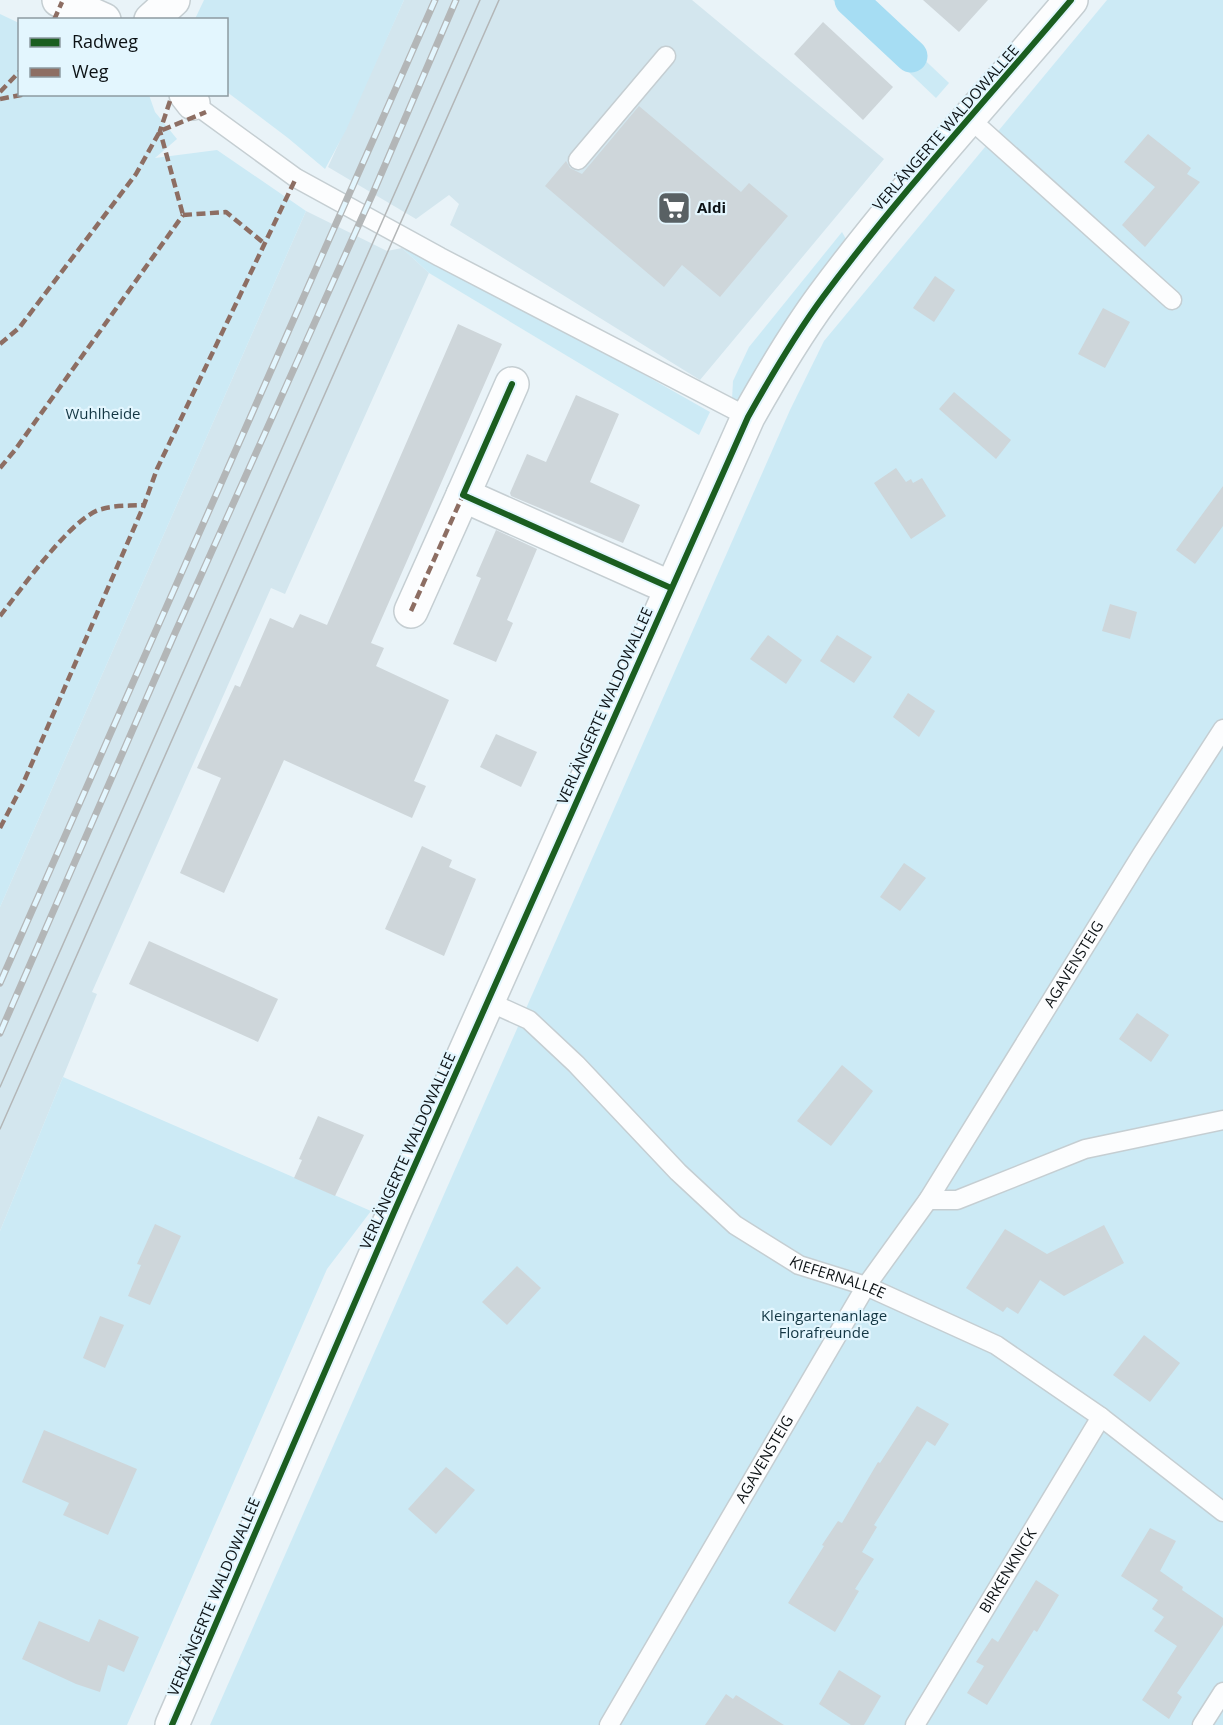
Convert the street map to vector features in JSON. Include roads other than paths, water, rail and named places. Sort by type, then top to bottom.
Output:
[{"type":"street","points":[[59,0],[100,18]]},
{"type":"street","points":[[153,18],[173,0]]},
{"type":"street","name":"VERLÄNGERTE WALDOWALLEE","points":[[172,1725],[374,1256],[748,417],[775,369],[821,299],[896,204],[1071,0]]},
{"type":"street","points":[[411,611],[512,384]]},
{"type":"street","points":[[463,495],[671,588]]},
{"type":"lane","points":[[578,160],[666,56]]},
{"type":"lane","points":[[190,99],[296,178],[440,257],[748,417]]},
{"type":"lane","points":[[970,119],[1172,300]]},
{"type":"lane","name":"AGAVENSTEIG","points":[[609,1725],[866,1286],[928,1200],[1142,854],[1223,729]]},
{"type":"lane","name":"KIEFERNALLEE","points":[[488,1000],[529,1020],[576,1064],[678,1172],[735,1225],[799,1265],[866,1286],[996,1345],[1101,1417],[1223,1512]]},
{"type":"lane","points":[[928,1200],[957,1200],[1085,1149],[1223,1120]]},
{"type":"lane","name":"BIRKENKNICK","points":[[915,1725],[1101,1417]]},
{"type":"lane","points":[[1202,1725],[1223,1692]]},
{"type":"waterway","points":[[851,0],[911,56]]},
{"type":"tram line","points":[[0,1087],[480,0]]},
{"type":"tram line","points":[[0,1129],[499,0]]},
{"type":"railway","points":[[0,983],[435,0]]},
{"type":"railway","points":[[0,1033],[175,633],[373,193],[456,0]]},
{"type":"place","name":"Aldi","points":[[674,208]]},
{"type":"park label","name":"Wuhlheide","points":[[103,414]]},
{"type":"park label","name":"Kleingartenanlage Florafreunde","points":[[824,1324]]}]
